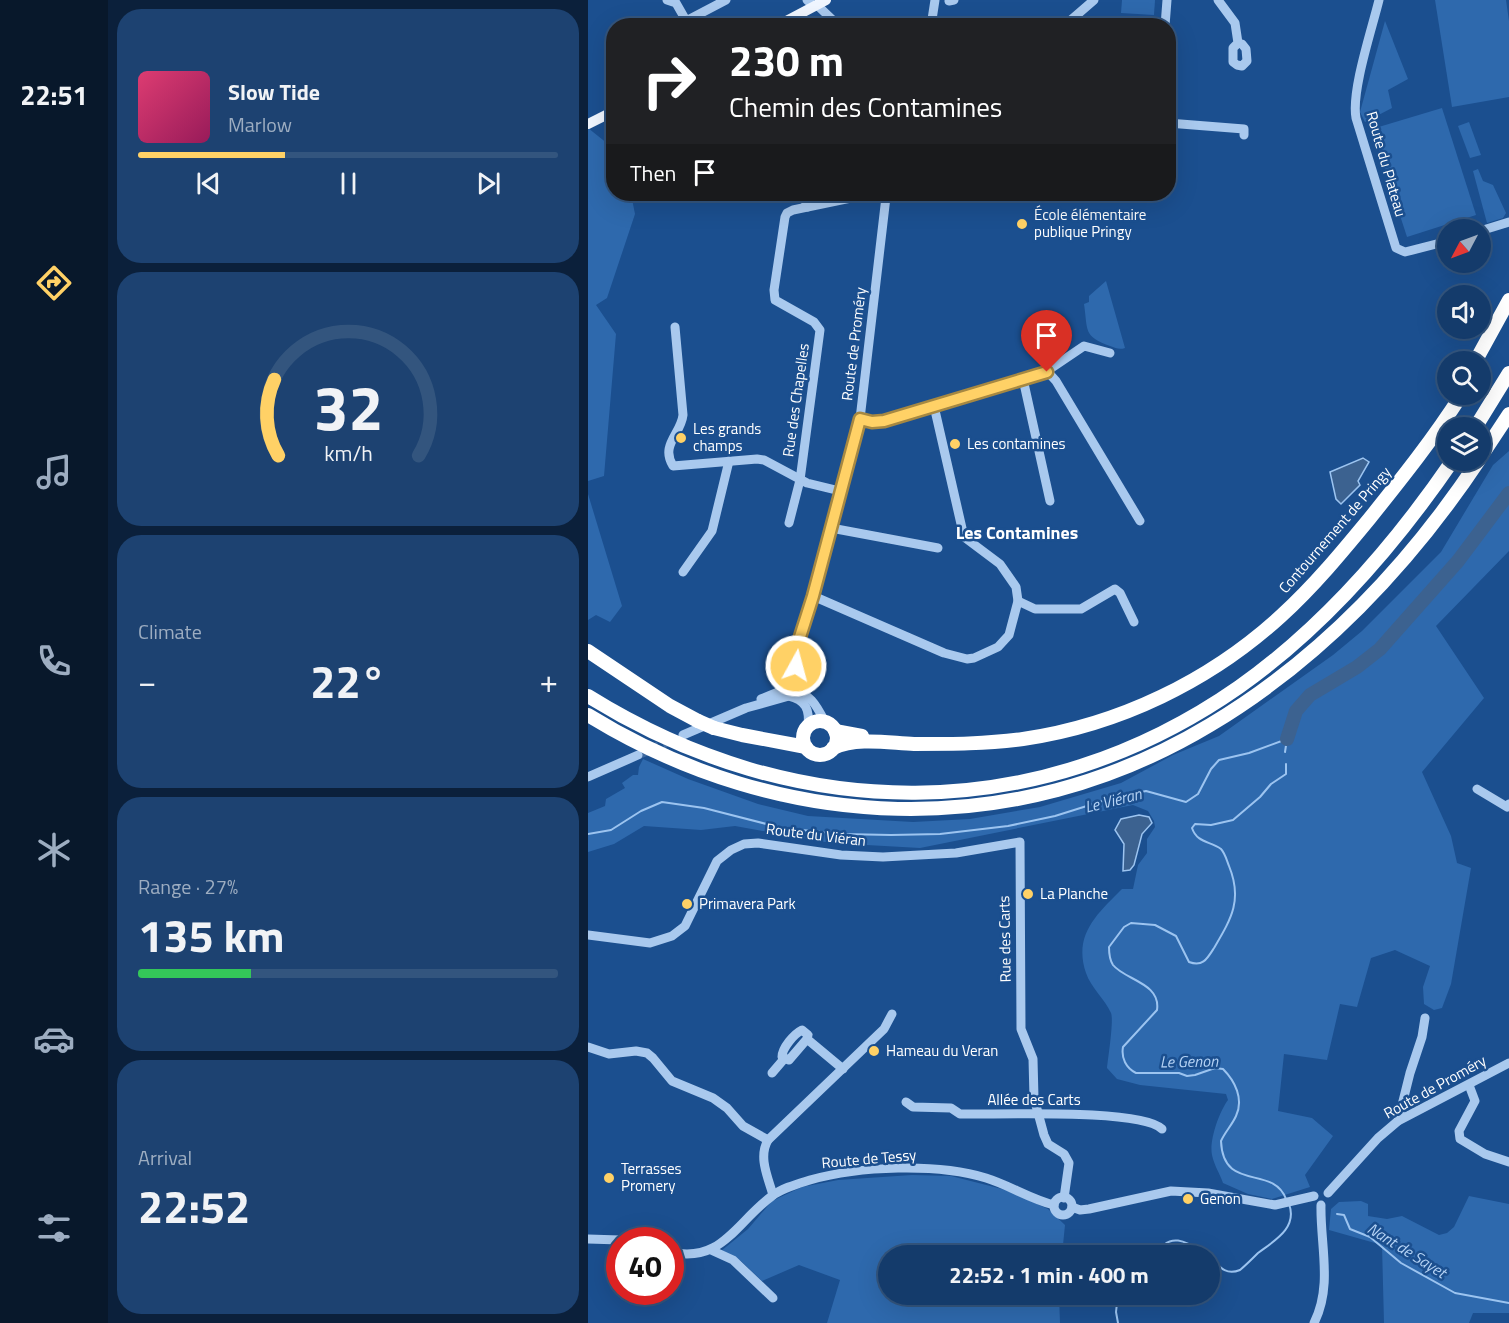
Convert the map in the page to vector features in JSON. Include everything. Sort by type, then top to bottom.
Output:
[{"type":"highway","points":[[1481,351],[1509,300]]},
{"type":"highway","points":[[1488,351],[1509,314]]},
{"type":"highway","points":[[1482,417],[1509,373]]},
{"type":"highway","name":"Contournement de Pringy","points":[[752,737],[789,735],[815,722],[858,736],[960,738],[1011,734],[1097,716],[1170,686],[1245,639],[1300,589],[1397,476],[1447,405]]},
{"type":"highway","name":"Contournement de Pringy","points":[[588,651],[661,701],[698,721],[714,728],[806,747],[820,754],[854,742],[980,743],[1041,736],[1089,724],[1124,713],[1164,696],[1196,678],[1256,638],[1306,592],[1401,480],[1454,405]]},
{"type":"highway","points":[[1491,442],[1509,414]]},
{"type":"highway","points":[[588,696],[654,732],[710,756],[766,775],[823,787],[883,793],[943,792],[1004,785],[1065,771],[1133,747],[1169,729],[1213,704],[1265,667],[1322,617],[1365,573],[1414,515],[1445,471]]},
{"type":"highway","points":[[588,715],[659,753],[716,776],[790,797],[838,806],[897,810],[959,808],[1020,799],[1080,784],[1134,764],[1188,738],[1234,711],[1287,672],[1337,629],[1384,581],[1430,527],[1471,471]]},
{"type":"highway","points":[[830,726],[837,738],[833,748]]},
{"type":"highway","points":[[806,747],[803,739],[807,728]]},
{"type":"main road","points":[[791,18],[816,3]]},
{"type":"main road","points":[[588,124],[606,115]]},
{"type":"street","points":[[667,0],[676,3],[684,18]]},
{"type":"street","points":[[695,18],[726,0]]},
{"type":"street","points":[[933,18],[934,0]]},
{"type":"street","points":[[1073,18],[1094,0]]},
{"type":"street","points":[[1166,18],[1167,0]]},
{"type":"street","points":[[1218,0],[1235,23],[1238,44]]},
{"type":"street","name":"Route du Plateau","points":[[1379,0],[1354,110],[1396,248],[1405,252],[1437,244]]},
{"type":"street","points":[[816,3],[831,18]]},
{"type":"street","points":[[1176,124],[1244,129],[1244,135]]},
{"type":"street","points":[[805,201],[808,207]]},
{"type":"street","name":"Rue des Chapelles","points":[[789,523],[800,480],[820,330],[814,322],[778,304],[774,296],[785,217],[793,210],[837,201]]},
{"type":"street","name":"Route de Proméry","points":[[789,692],[802,628],[813,596],[860,419],[886,201]]},
{"type":"street","points":[[1491,228],[1509,222]]},
{"type":"street","points":[[675,327],[683,415],[680,426],[669,444],[669,460],[673,465],[750,458],[764,460],[800,480],[840,491]]},
{"type":"street","points":[[860,419],[872,422],[884,421],[1047,372],[1084,346],[1110,354]]},
{"type":"street","points":[[1047,372],[1056,381],[1140,521]]},
{"type":"street","points":[[1023,379],[1050,501]]},
{"type":"street","points":[[813,596],[944,653],[967,658],[980,657],[1004,642],[1009,635],[1018,601],[1016,587],[1000,564],[964,537],[934,406]]},
{"type":"street","points":[[683,572],[712,531],[729,461]]},
{"type":"street","points":[[831,528],[938,548]]},
{"type":"street","points":[[1018,601],[1035,609],[1082,609],[1115,589],[1120,593],[1134,622]]},
{"type":"street","points":[[683,735],[746,708],[779,698],[789,692],[811,699],[830,726]]},
{"type":"street","points":[[789,692],[806,706],[807,728]]},
{"type":"street","points":[[588,777],[638,755]]},
{"type":"street","points":[[1477,789],[1507,807],[1509,804]]},
{"type":"street","name":"Route du Viéran","points":[[588,935],[650,943],[672,936],[685,926],[717,861],[727,852],[744,844],[758,843],[841,855],[883,858],[956,853],[1020,842]]},
{"type":"street","name":"Rue des Carts","points":[[1020,842],[1021,1023],[1023,1036],[1033,1059],[1034,1094],[1046,1140],[1064,1154],[1069,1163],[1064,1198]]},
{"type":"street","points":[[773,1195],[763,1158],[768,1140],[884,1029],[892,1014]]},
{"type":"street","points":[[1398,1121],[1422,1037],[1425,1018]]},
{"type":"street","points":[[772,1073],[784,1059],[782,1052],[799,1031],[806,1033],[807,1040],[843,1069]]},
{"type":"street","points":[[588,1047],[609,1054],[636,1051],[647,1053],[672,1081],[713,1098],[727,1108],[742,1125],[768,1140]]},
{"type":"street","name":"Route de Proméry","points":[[1328,1193],[1378,1138],[1398,1121],[1509,1063]]},
{"type":"street","points":[[1469,1085],[1475,1101],[1459,1131],[1461,1139],[1485,1154],[1509,1162]]},
{"type":"street","name":"Allée des Carts","points":[[906,1102],[913,1107],[951,1108],[960,1114],[1084,1114],[1151,1122],[1162,1129]]},
{"type":"street","name":"Route de Tessy","points":[[711,1250],[733,1233],[773,1195],[802,1182],[828,1176],[907,1168],[947,1170],[977,1176],[1054,1205]]},
{"type":"street","points":[[1072,1207],[1080,1210],[1089,1209],[1162,1192],[1179,1191],[1281,1204],[1314,1196],[1321,1190],[1328,1193],[1329,1200],[1321,1205]]},
{"type":"street","points":[[1314,1196],[1316,1202],[1321,1205]]},
{"type":"street","points":[[1064,1198],[1070,1201],[1072,1207],[1069,1213],[1057,1214],[1054,1205],[1057,1199],[1064,1198]]},
{"type":"street","points":[[1314,1323],[1323,1301],[1325,1278],[1321,1205]]},
{"type":"street","points":[[588,1239],[606,1240]]},
{"type":"street","points":[[684,1254],[691,1255],[711,1250],[733,1260],[772,1298]]},
{"type":"shaded area","points":[[1122,0],[1155,0],[1154,15],[1121,13]]},
{"type":"shaded area","points":[[1435,0],[1506,0],[1509,21],[1509,97],[1452,107]]},
{"type":"shaded area","points":[[1385,21],[1408,79],[1388,90],[1392,108],[1365,122],[1360,112]]},
{"type":"shaded area","points":[[1442,108],[1476,215],[1463,219],[1437,219],[1437,227],[1407,237],[1372,129]]},
{"type":"shaded area","points":[[1469,122],[1481,155],[1470,158],[1458,126]]},
{"type":"shaded area","points":[[588,128],[606,142],[606,201],[632,201],[635,214],[607,298],[596,305],[616,334],[604,476],[588,481]]},
{"type":"shaded area","points":[[1478,169],[1483,181],[1493,185],[1506,213],[1503,218],[1491,222],[1491,219],[1486,219],[1473,171]]},
{"type":"shaded area","points":[[1106,281],[1125,348],[1123,349],[1095,339],[1087,327],[1084,304],[1089,302],[1089,296]]},
{"type":"shaded area","points":[[1509,451],[1509,551],[1436,626],[1484,698],[1422,772],[1451,836],[1457,863],[1471,868],[1451,984],[1442,1008],[1434,1010],[1424,1004],[1423,987],[1430,966],[1395,950],[1371,958],[1357,1007],[1340,1004],[1327,1060],[1284,1054],[1278,1111],[1312,1118],[1333,1136],[1305,1175],[1310,1187],[1272,1199],[1248,1194],[1223,1183],[1211,1149],[1221,1112],[1228,1100],[1226,1094],[1140,1085],[1117,1079],[1107,1068],[1112,1017],[1088,978],[1083,960],[1083,947],[1090,926],[1104,907],[1122,889],[1133,889],[1138,865],[1147,853],[1147,839],[1155,827],[1148,811],[1133,805],[920,848],[831,843],[735,826],[701,830],[644,826],[614,844],[588,852],[588,813],[605,806],[606,799],[625,788],[622,783],[633,775],[638,775],[643,759],[688,779],[758,804],[808,816],[913,822],[970,819],[1040,807],[1121,783],[1173,755],[1219,736],[1333,655],[1362,631],[1441,552],[1493,465]]},
{"type":"shaded area","points":[[1363,458],[1369,462],[1358,481],[1360,485],[1341,504],[1336,499],[1330,472]]},
{"type":"shaded area","points":[[588,494],[622,606],[610,622],[596,615],[588,620]]},
{"type":"shaded area","points":[[1139,815],[1149,817],[1152,823],[1142,834],[1134,865],[1130,870],[1123,871],[1124,844],[1115,830],[1121,819]]},
{"type":"shaded area","points":[[912,1175],[951,1176],[1006,1190],[1048,1209],[1065,1225],[1063,1245],[878,1245],[878,1305],[1059,1305],[1060,1323],[827,1323],[840,1280],[799,1265],[762,1281],[741,1261],[721,1251],[748,1229],[772,1201],[802,1187],[838,1180]]},
{"type":"shaded area","points":[[1469,1196],[1509,1204],[1509,1313],[1473,1313],[1469,1323],[1384,1323],[1382,1245],[1329,1230],[1331,1209],[1339,1202],[1361,1201],[1368,1204],[1368,1216],[1387,1219],[1402,1216],[1439,1235],[1447,1233],[1454,1227]]},
{"type":"waterway","name":"Le Viéran","points":[[1287,739],[1296,711],[1310,695],[1357,667],[1380,649],[1458,561],[1509,493]]},
{"type":"waterway","name":"Le Genon","points":[[1285,752],[1287,739]]},
{"type":"waterway","name":"Le Viéran","points":[[588,834],[611,830],[641,811],[662,802],[704,808],[782,828],[842,834],[891,835],[940,834],[1008,826],[1055,816],[1109,799],[1146,791],[1186,802],[1198,794],[1211,769],[1219,760],[1249,753],[1287,739]]},
{"type":"waterway","name":"Le Genon","points":[[1286,764],[1286,774],[1271,784],[1260,797],[1233,820],[1211,825],[1195,824],[1192,828],[1200,839],[1221,849],[1226,857],[1235,889],[1230,918],[1207,959],[1201,963],[1189,962],[1176,936],[1155,925],[1131,923],[1124,927],[1109,947],[1113,965],[1148,988],[1157,1001],[1157,1010],[1123,1047],[1127,1065],[1136,1073],[1179,1073],[1187,1076],[1215,1068],[1223,1069],[1231,1079],[1239,1097],[1236,1116],[1221,1141],[1224,1157],[1230,1167],[1239,1173],[1271,1182],[1280,1189],[1286,1199]]},
{"type":"waterway","name":"Le Genon","points":[[1220,1267],[1230,1272],[1240,1270],[1277,1239],[1290,1220],[1289,1204]]},
{"type":"waterway","name":"Nant de Sayet","points":[[1337,1214],[1344,1215],[1350,1229],[1370,1237],[1401,1263],[1455,1293],[1509,1303]]},
{"type":"waterway","name":"Le Genon","points":[[1163,1245],[1173,1240],[1190,1245]]},
{"type":"waterway","name":"Le Genon","points":[[1117,1305],[1118,1323]]},
{"type":"tunnel","points":[[638,755],[674,739]]},
{"type":"place","name":"École élémentaire publique Pringy","points":[[1022,224]]},
{"type":"place","name":"Les grands champs","points":[[681,438]]},
{"type":"place","name":"Les contamines","points":[[955,444]]},
{"type":"place","name":"La Planche","points":[[1028,894]]},
{"type":"place","name":"Primavera Park","points":[[687,904]]},
{"type":"place","name":"Hameau du Veran","points":[[874,1051]]},
{"type":"place","name":"Terrasses Promery","points":[[609,1178]]},
{"type":"place","name":"Genon","points":[[1188,1199]]},
{"type":"district","name":"Les Contamines","points":[[1017,533]]},
{"type":"route","points":[[796,666],[802,628],[813,596],[860,419],[872,422],[884,421],[1047,372]]}]
